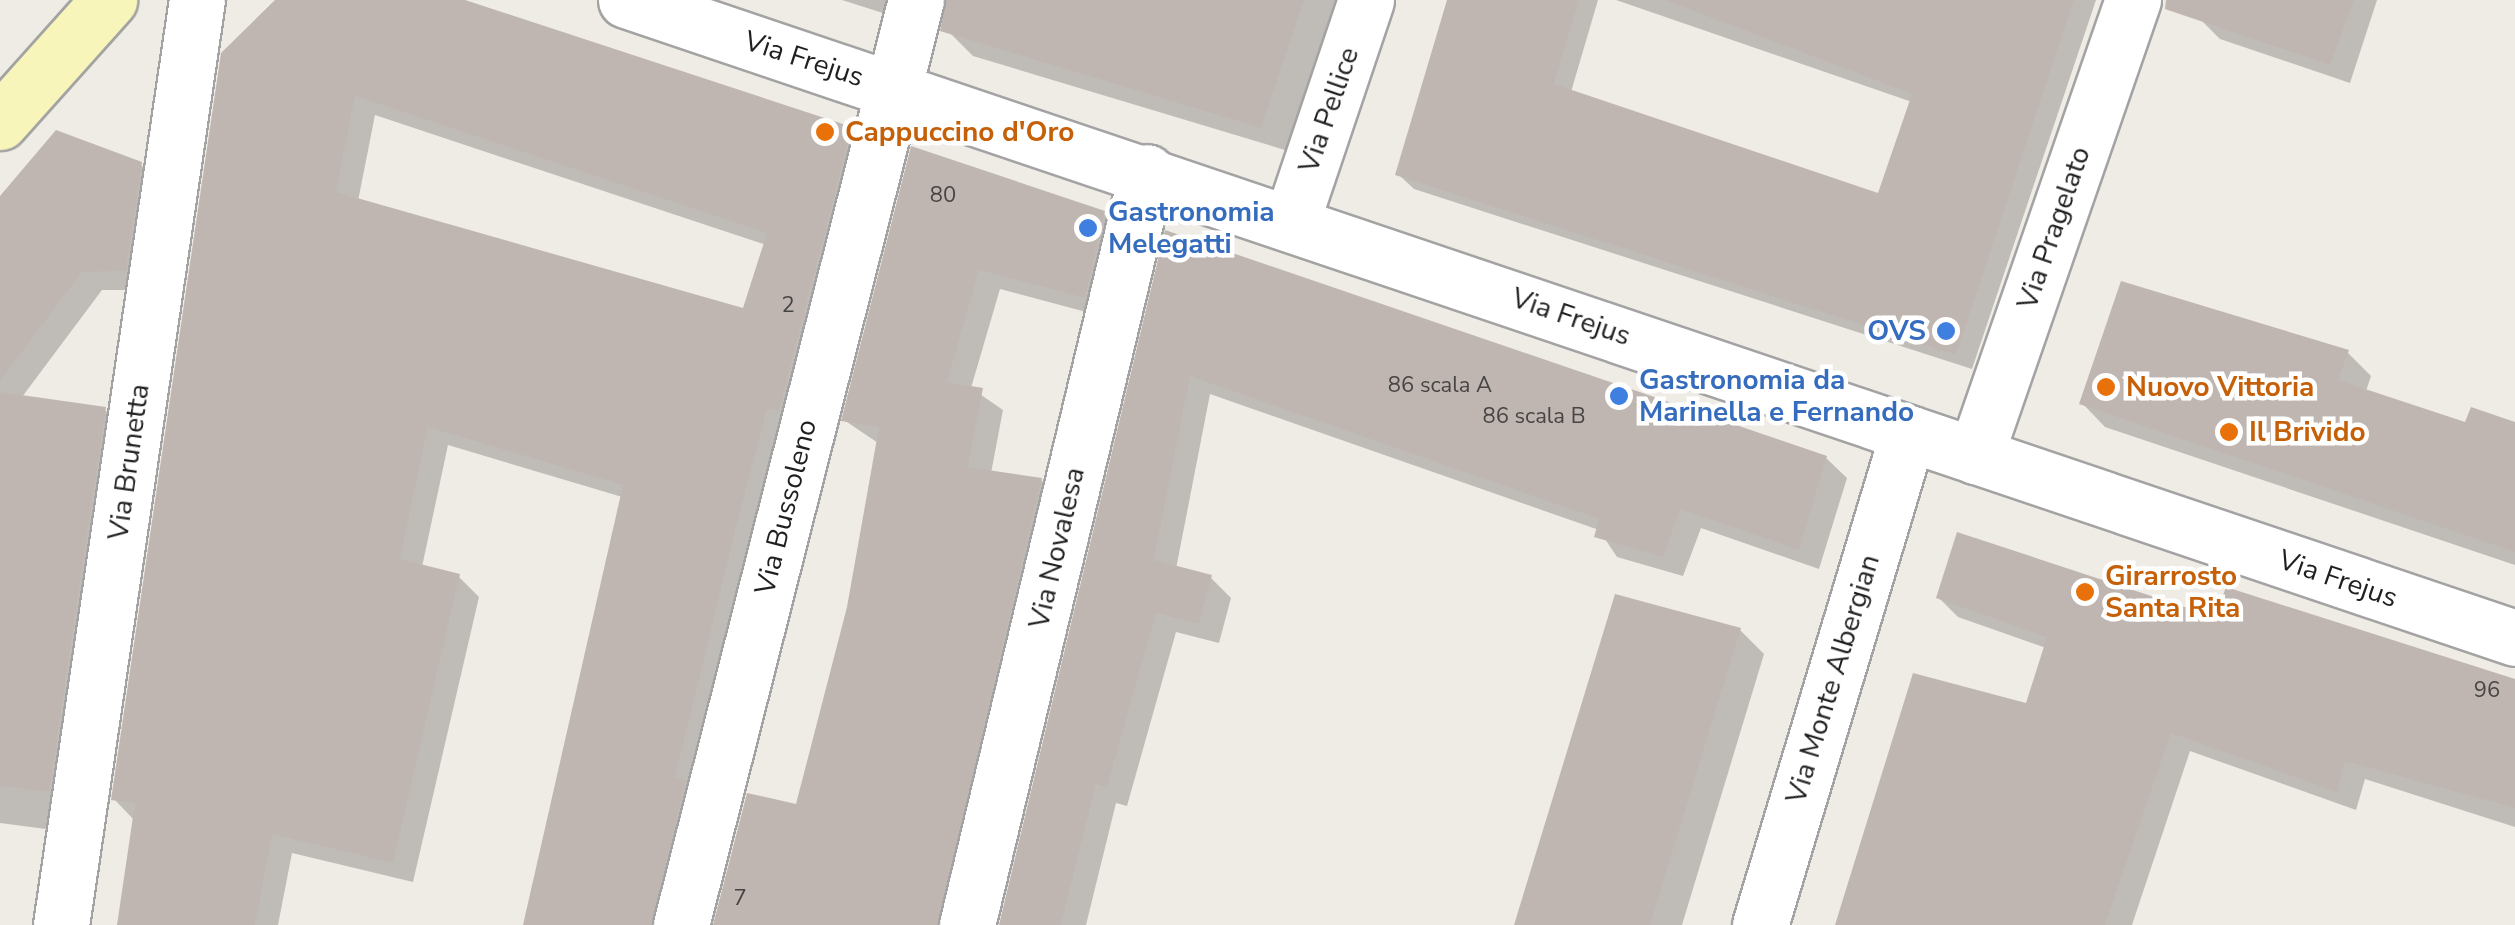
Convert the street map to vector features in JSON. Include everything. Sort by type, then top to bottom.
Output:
[{"type":"street","points":[[0,122],[109,0]]},
{"type":"street","name":"Via Brunetta","points":[[61,925],[197,0]]},
{"type":"street","name":"Via Frejus","points":[[626,0],[1292,220],[2515,638]]},
{"type":"street","name":"Via Bussoleno","points":[[680,925],[916,0]]},
{"type":"street","name":"Via Pellice","points":[[1292,220],[1366,0]]},
{"type":"street","name":"Via Pragelato","points":[[1975,456],[2133,0]]},
{"type":"street","name":"Via Novalesa","points":[[967,925],[1147,172]]},
{"type":"street","name":"Via Monte Albergian","points":[[1760,925],[1908,433]]},
{"type":"building","points":[[275,0],[465,0],[852,127],[779,411],[767,409],[737,524],[675,778],[686,780],[651,925],[523,925],[623,485],[428,427],[400,559],[460,574],[393,863],[272,834],[255,925],[117,925],[135,803],[111,800],[221,53]],"holes":[[[355,96],[767,233],[743,308],[336,192]]]},
{"type":"building","points":[[946,0],[1304,0],[1261,128],[940,31]]},
{"type":"building","points":[[1447,0],[1579,0],[1554,84],[1878,193],[1912,94],[1665,0],[2074,0],[1956,355],[1395,175]]},
{"type":"building","points":[[2166,0],[2354,0],[2330,65],[2165,9]]},
{"type":"building","points":[[56,130],[142,162],[126,271],[82,272],[0,381],[0,196]]},
{"type":"building","points":[[911,146],[1105,211],[1085,298],[979,270],[947,382],[983,388],[968,467],[1042,478],[937,925],[713,925],[747,793],[796,804],[847,607],[879,427],[841,421]]},
{"type":"building","points":[[1165,230],[1827,456],[1799,550],[1680,509],[1663,557],[1594,537],[1599,519],[1190,376],[1154,560],[1212,575],[1199,624],[1156,613],[1107,787],[1096,784],[1061,925],[999,925]]},
{"type":"building","points":[[2121,281],[2349,350],[2338,380],[2465,422],[2471,407],[2515,422],[2515,552],[2079,404]]},
{"type":"building","points":[[0,392],[106,407],[49,792],[0,786]]},
{"type":"building","points":[[1957,532],[2215,617],[2226,587],[2515,679],[2515,808],[2345,761],[2337,792],[2171,733],[2105,925],[1835,925],[1913,673],[2026,703],[2047,637],[1936,598]]},
{"type":"building","points":[[1615,594],[1741,628],[1650,925],[1514,925]]},
{"type":"place","name":"Cappuccino d'Oro","points":[[825,132]]},
{"type":"place","name":"Gastronomia Melegatti","points":[[1088,228]]},
{"type":"place","name":"OVS","points":[[1946,331]]},
{"type":"place","name":"Nuovo Vittoria","points":[[2106,387]]},
{"type":"place","name":"Gastronomia da Marinella e Fernando","points":[[1619,396]]},
{"type":"place","name":"Il Brivido","points":[[2229,432]]},
{"type":"place","name":"Girarrosto Santa Rita","points":[[2085,592]]}]
